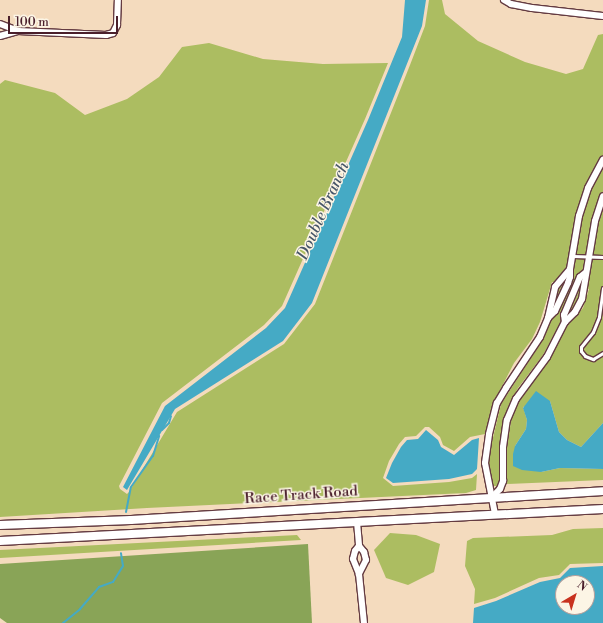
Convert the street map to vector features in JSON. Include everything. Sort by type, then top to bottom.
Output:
[{"type":"main road","name":"Race Track Road","points":[[0,525],[131,520],[493,496],[603,491]]},
{"type":"main road","name":"Race Track Road","points":[[0,541],[603,509]]},
{"type":"main road","points":[[189,516],[190,532]]},
{"type":"street","points":[[0,36],[18,31],[106,35],[113,33],[117,25],[118,0]]},
{"type":"street","points":[[504,0],[511,4],[532,8],[603,16]]},
{"type":"street","points":[[0,24],[18,31]]},
{"type":"street","points":[[548,318],[554,311],[568,283],[579,216],[588,188],[603,160]]},
{"type":"street","points":[[493,496],[500,489],[503,481],[503,447],[507,420],[512,408],[521,390],[547,357],[565,322],[579,306],[586,285],[585,273],[590,256],[595,221],[603,196]]},
{"type":"street","points":[[495,514],[493,496],[489,487],[486,463],[489,434],[497,403],[540,337],[548,318],[555,287],[570,269]]},
{"type":"street","points":[[565,322],[564,315],[580,276],[585,273]]},
{"type":"street","points":[[357,522],[359,546],[364,552],[366,560],[359,574]]},
{"type":"street","points":[[359,546],[355,551],[353,559],[359,574],[364,623]]},
{"type":"lane","points":[[573,256],[603,257]]},
{"type":"lane","points":[[603,288],[599,317],[593,332],[581,347],[581,351],[585,356],[593,359],[603,353]]},
{"type":"green space","points":[[429,0],[442,0],[445,14],[478,41],[525,62],[566,74],[583,69],[598,35],[603,34],[603,423],[581,447],[567,440],[559,432],[550,401],[523,407],[527,420],[526,429],[515,446],[541,472],[560,468],[603,469],[603,480],[506,484],[507,447],[511,421],[515,409],[524,392],[550,359],[567,325],[583,308],[589,289],[582,287],[576,304],[569,313],[578,293],[571,290],[560,314],[561,321],[543,355],[518,388],[508,407],[499,447],[499,481],[497,486],[493,486],[489,463],[490,450],[501,404],[544,338],[551,320],[558,313],[569,289],[562,286],[555,302],[560,284],[552,282],[540,322],[532,339],[514,363],[494,402],[485,434],[470,437],[454,451],[443,445],[440,437],[429,427],[425,427],[416,436],[405,437],[399,444],[389,461],[383,478],[393,486],[449,482],[472,478],[477,474],[476,490],[466,493],[147,508],[0,517],[0,84],[5,80],[55,93],[85,115],[127,99],[159,77],[182,47],[209,43],[263,59],[323,64],[388,63],[365,119],[282,306],[264,325],[162,403],[119,486],[120,489],[127,494],[177,412],[284,344],[315,304],[425,26]]},
{"type":"green space","points":[[603,528],[603,563],[570,564],[559,575],[539,578],[495,598],[474,604],[475,589],[465,566],[467,541],[473,538],[552,535],[573,529]]},
{"type":"green space","points":[[390,533],[416,535],[440,544],[434,572],[408,585],[386,578],[374,550]]},
{"type":"green space","points":[[297,535],[301,540],[0,558],[0,550]]},
{"type":"green space","points":[[308,544],[312,623],[7,623],[0,618],[0,564]]},
{"type":"water","points":[[405,0],[426,0],[422,26],[312,303],[283,341],[175,409],[127,490],[123,487],[165,406],[266,328],[285,308],[368,120],[402,37]]},
{"type":"water","points":[[536,391],[550,401],[559,432],[567,440],[581,447],[603,423],[603,469],[560,468],[541,472],[522,470],[513,466],[515,446],[526,429],[527,420],[523,408]]},
{"type":"water","points":[[426,430],[438,440],[441,447],[454,455],[472,440],[479,438],[477,469],[472,474],[449,479],[393,483],[386,478],[401,447],[407,440],[418,439]]},
{"type":"water","points":[[603,566],[603,623],[473,623],[474,608],[496,601],[540,582],[555,579],[555,615],[595,615],[595,575],[563,575],[570,568]]},
{"type":"waterway","name":"Double Branch","points":[[162,430],[169,423],[171,416]]},
{"type":"waterway","name":"Double Branch","points":[[126,512],[131,487],[153,456],[159,436]]},
{"type":"waterway","name":"Double Branch","points":[[63,623],[80,609],[99,587],[113,582],[123,566],[121,553]]}]
